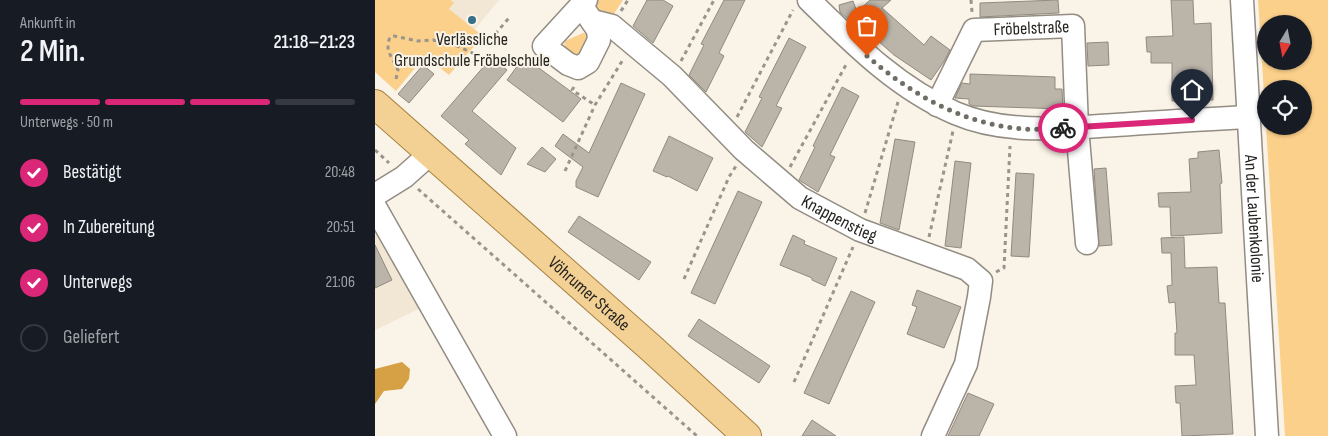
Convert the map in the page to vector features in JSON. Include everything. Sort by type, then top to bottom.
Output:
[{"type":"main road","name":"Vöhrumer Straße","points":[[375,104],[747,436]]},
{"type":"street","name":"An der Laubenkolonie","points":[[1242,0],[1267,436]]},
{"type":"street","points":[[801,4],[903,85],[947,109],[982,122],[1027,129],[1249,117]]},
{"type":"street","name":"Knappenstieg","points":[[587,9],[612,26],[672,76],[745,150],[800,198],[860,230],[967,269],[981,281]]},
{"type":"street","name":"Fröbelstraße","points":[[947,109],[974,30],[1073,26],[1077,127]]},
{"type":"street","points":[[1077,127],[1087,243]]},
{"type":"street","points":[[375,195],[404,177],[431,153]]},
{"type":"street","points":[[375,206],[505,436]]},
{"type":"street","points":[[933,436],[965,364],[981,281]]},
{"type":"path","points":[[672,76],[715,0]]},
{"type":"path","points":[[729,133],[801,4]]},
{"type":"path","points":[[491,40],[509,18]]},
{"type":"path","points":[[396,79],[398,70],[388,52],[387,45],[390,37],[394,36],[418,41],[433,40],[477,55]]},
{"type":"path","points":[[565,171],[595,104],[633,44]]},
{"type":"path","points":[[782,183],[856,46]]},
{"type":"path","points":[[794,382],[860,230],[903,85]]},
{"type":"path","points":[[925,254],[947,109]]},
{"type":"path","points":[[981,281],[1004,268],[1011,127]]},
{"type":"path","points":[[375,150],[697,436]]},
{"type":"path","points":[[684,278],[729,177],[745,150]]},
{"type":"shaded area","points":[[375,0],[451,0],[454,3],[449,9],[483,36],[449,75],[425,56],[396,91],[375,72]]},
{"type":"shaded area","name":"Verlässliche Grundschule Fröbelschule","points":[[451,0],[499,0],[474,30],[449,9],[454,3]]},
{"type":"shaded area","points":[[598,0],[623,0],[611,18],[607,18],[594,8]]},
{"type":"shaded area","points":[[1258,0],[1328,0],[1328,436],[1285,436],[1266,135],[1312,135],[1312,80],[1263,80],[1262,70],[1313,70],[1313,15],[1259,15]]},
{"type":"shaded area","points":[[583,33],[588,34],[585,50],[578,56],[573,56],[564,49],[565,41]]},
{"type":"shaded area","points":[[375,215],[425,306],[375,330]]},
{"type":"shaded area","points":[[402,362],[410,369],[409,379],[402,389],[384,391],[375,404],[375,369]]},
{"type":"building","points":[[647,0],[663,0],[673,6],[653,43],[633,26]]},
{"type":"building","points":[[724,0],[745,0],[719,53],[724,56],[706,92],[689,75],[704,45],[701,44]]},
{"type":"building","points":[[870,0],[891,0],[882,8],[924,45],[931,36],[950,50],[931,80],[894,55],[868,32],[865,34],[840,12],[839,5],[853,1],[857,12]]},
{"type":"building","points":[[1058,0],[1059,13],[980,17],[980,3]]},
{"type":"building","points":[[1171,0],[1193,0],[1194,24],[1211,23],[1213,100],[1172,101],[1172,63],[1151,63],[1151,52],[1147,52],[1146,37],[1173,36]]},
{"type":"building","points":[[789,38],[806,47],[776,106],[782,108],[762,147],[745,132],[762,98],[759,97]]},
{"type":"building","points":[[1108,42],[1109,65],[1088,66],[1087,43]]},
{"type":"building","points":[[492,57],[507,70],[472,111],[516,148],[501,175],[465,144],[469,140],[441,116]]},
{"type":"building","points":[[524,57],[581,99],[563,122],[507,80]]},
{"type":"building","points":[[423,65],[434,74],[409,103],[398,94]]},
{"type":"building","points":[[970,74],[1055,77],[1055,89],[1062,89],[1063,109],[973,106],[969,104],[969,99],[955,98],[962,83],[970,84]]},
{"type":"building","points":[[621,83],[645,94],[598,197],[576,187],[576,181],[583,167],[555,146],[563,134],[589,153]]},
{"type":"building","points":[[842,87],[859,96],[830,155],[835,157],[818,192],[799,180],[815,147],[813,146]]},
{"type":"building","points":[[669,136],[713,158],[697,191],[668,176],[653,171]]},
{"type":"building","points":[[895,139],[915,142],[899,230],[880,223]]},
{"type":"building","points":[[542,147],[556,159],[545,172],[527,164]]},
{"type":"building","points":[[1219,150],[1222,183],[1220,184],[1222,233],[1171,236],[1170,207],[1159,207],[1158,193],[1191,192],[1189,159],[1198,158],[1198,152]]},
{"type":"building","points":[[955,161],[971,163],[961,248],[945,246]]},
{"type":"building","points":[[1106,168],[1112,245],[1099,246],[1094,169]]},
{"type":"building","points":[[1016,173],[1034,174],[1029,257],[1011,256]]},
{"type":"building","points":[[738,191],[762,202],[715,304],[691,293]]},
{"type":"building","points":[[579,216],[651,262],[639,280],[568,232]]},
{"type":"building","points":[[793,235],[805,241],[804,244],[837,258],[825,286],[812,280],[812,278],[780,265]]},
{"type":"building","points":[[1184,237],[1185,268],[1217,267],[1219,303],[1225,303],[1233,434],[1182,436],[1180,403],[1176,403],[1175,386],[1196,385],[1194,355],[1175,355],[1175,333],[1177,333],[1175,302],[1169,303],[1167,286],[1172,285],[1171,253],[1162,253],[1161,238]]},
{"type":"building","points":[[375,245],[392,280],[375,288]]},
{"type":"building","points":[[917,290],[961,307],[944,348],[907,334],[917,307],[912,305]]},
{"type":"building","points":[[851,291],[875,302],[829,404],[804,393]]},
{"type":"building","points":[[699,319],[770,366],[759,383],[688,336]]},
{"type":"building","points":[[968,393],[994,404],[979,436],[948,436]]},
{"type":"building","points":[[812,420],[836,436],[802,436]]},
{"type":"way so far","points":[[867,56],[903,85],[937,105],[957,114],[982,122],[1011,127],[1027,129],[1063,128]]},
{"type":"place","name":"Verlässliche Grundschule Fröbelschule","points":[[472,20]]},
{"type":"route","points":[[1063,128],[1192,120]]}]
